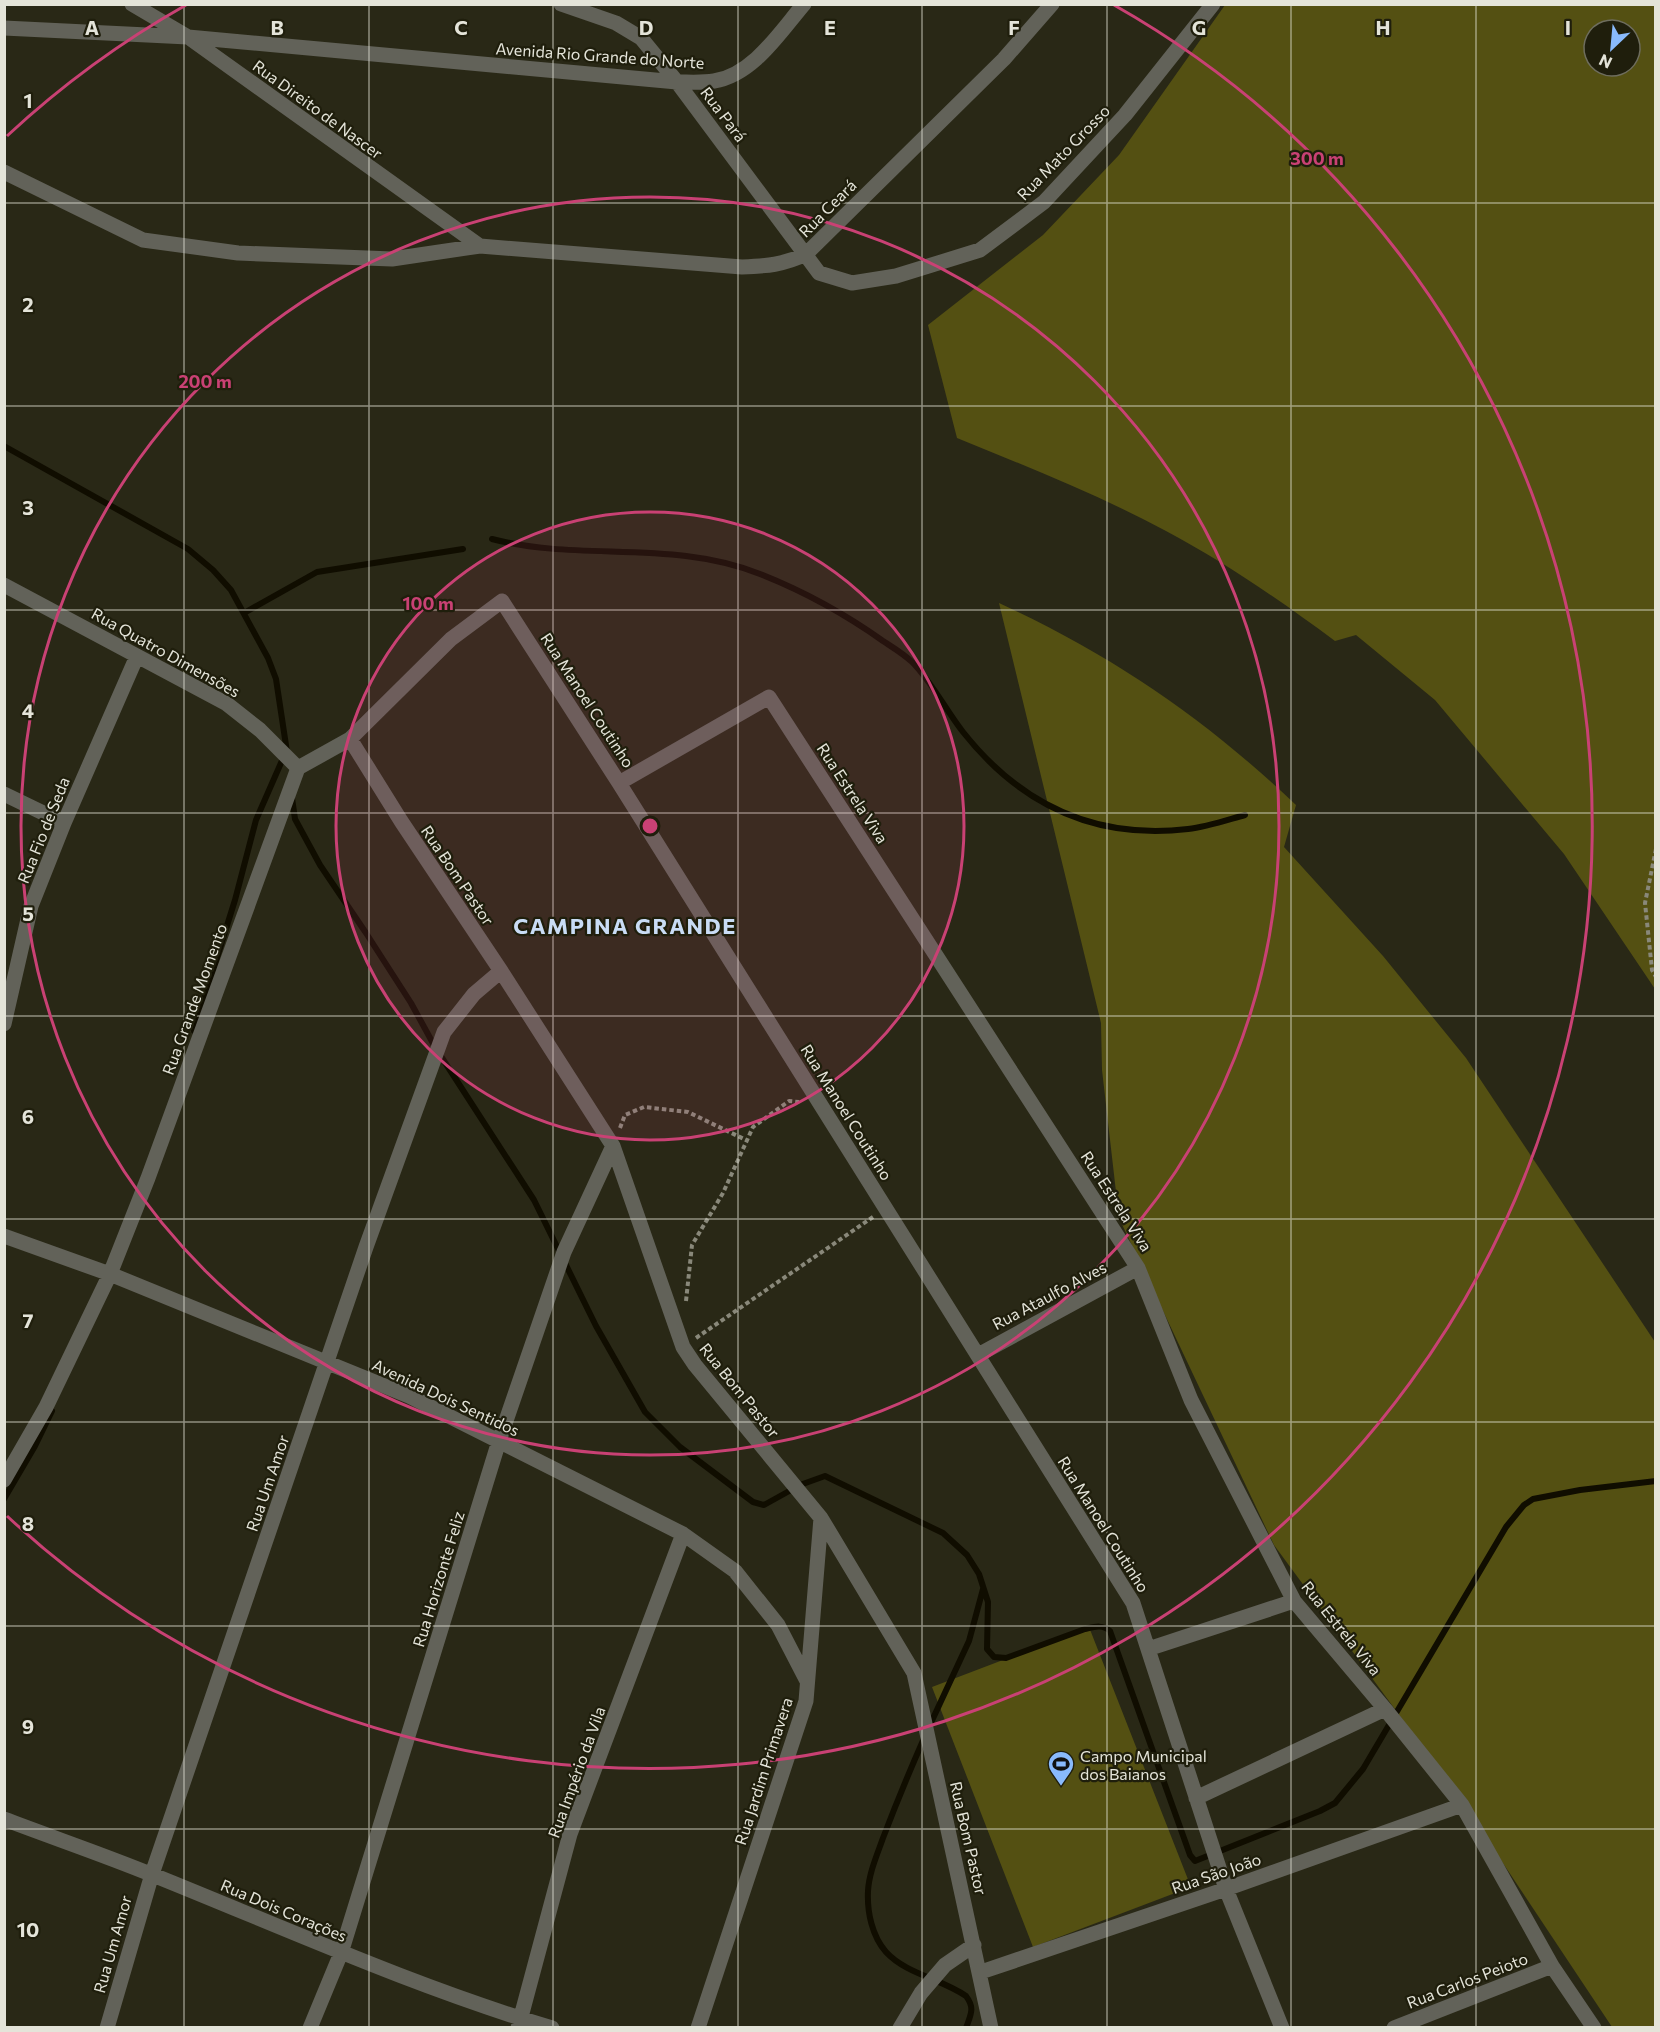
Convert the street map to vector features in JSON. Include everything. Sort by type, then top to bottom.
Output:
[{"type":"street","name":"Rua Direito de Nascer","points":[[132,4],[188,37],[480,246]]},
{"type":"street","name":"Rua Pará","points":[[561,4],[616,23],[640,38],[677,82],[806,254]]},
{"type":"street","name":"Avenida Rio Grande do Norte","points":[[4,28],[188,37],[677,82],[715,81],[739,73],[764,50],[804,4]]},
{"type":"street","name":"Rua Ceará","points":[[4,172],[143,240],[238,253],[392,259],[480,246],[742,267],[772,266],[789,262],[806,254],[1004,59],[1052,4]]},
{"type":"street","name":"Rua Mato Grosso","points":[[806,254],[819,273],[852,283],[896,276],[980,250],[1044,202],[1125,115],[1213,4]]},
{"type":"street","name":"Rua Quatro Dimensões","points":[[4,585],[227,704],[260,730],[298,768]]},
{"type":"street","name":"Rua Manoel Coutinho","points":[[350,740],[452,639],[502,601],[620,783],[1133,1603],[1226,1889],[1282,2028]]},
{"type":"street","name":"Rua Fio de Seda","points":[[4,1024],[31,906],[64,823],[137,656]]},
{"type":"street","name":"Rua Estrela Viva","points":[[620,783],[769,697],[1138,1268],[1191,1400],[1294,1601],[1462,1805],[1552,1966],[1594,2028]]},
{"type":"street","points":[[298,768],[350,740]]},
{"type":"street","name":"Rua Bom Pastor","points":[[350,740],[613,1146],[683,1347],[695,1365],[821,1518],[914,1673],[992,2028]]},
{"type":"street","name":"Rua Grande Momento","points":[[4,1480],[46,1407],[110,1274],[148,1178],[298,768]]},
{"type":"street","points":[[4,794],[64,823]]},
{"type":"street","name":"Rua Um Amor","points":[[107,2028],[152,1874],[366,1247],[444,1032],[474,994],[501,971]]},
{"type":"street","name":"Rua Horizonte Feliz","points":[[310,2028],[341,1953],[499,1441],[564,1252],[613,1146]]},
{"type":"street","name":"Avenida Dois Sentidos","points":[[4,1236],[110,1274],[409,1396],[683,1534],[735,1571],[778,1625],[807,1681]]},
{"type":"street","name":"Rua Ataulfo Alves","points":[[978,1355],[1138,1268]]},
{"type":"street","name":"Rua Jardim Primavera","points":[[698,2028],[806,1701],[821,1518]]},
{"type":"street","name":"Rua Império da Vila","points":[[519,2023],[570,1834],[683,1534]]},
{"type":"street","points":[[1148,1649],[1294,1601]]},
{"type":"street","points":[[1196,1798],[1384,1709]]},
{"type":"street","name":"Rua São João","points":[[981,1972],[1226,1889],[1462,1805]]},
{"type":"street","name":"Rua Dois Corações","points":[[4,1819],[152,1874],[341,1953],[519,2023],[552,2028]]},
{"type":"street","points":[[900,2028],[921,1993],[945,1965],[974,1945]]},
{"type":"street","name":"Rua Carlos Peioto","points":[[1395,2028],[1552,1966]]},
{"type":"path","points":[[1656,849],[1645,903],[1652,970],[1656,976]]},
{"type":"path","points":[[686,1302],[692,1245],[723,1192],[753,1127],[789,1101],[821,1103]]},
{"type":"path","points":[[613,1146],[625,1115],[644,1107],[688,1112],[746,1140]]},
{"type":"path","points":[[683,1347],[886,1208]]},
{"type":"shaded area","points":[[1225,5],[1655,5],[1655,989],[1564,854],[1435,700],[1356,635],[1335,641],[1253,583],[1166,531],[1089,493],[957,438],[928,325],[1043,235],[1119,155]]},
{"type":"shaded area","points":[[999,603],[1081,645],[1156,691],[1227,744],[1296,805],[1284,847],[1383,956],[1466,1058],[1655,1342],[1655,2027],[1612,2027],[1453,1788],[1274,1545],[1119,1218],[1102,1070],[1101,1023]]},
{"type":"shaded area","name":"Campo Municipal dos Baianos","points":[[1089,1627],[1191,1887],[1033,1947],[932,1687]]},
{"type":"waterway","points":[[4,446],[188,549],[213,570],[231,590],[268,658],[276,679],[287,752]]},
{"type":"waterway","points":[[492,539],[525,546],[694,557],[727,563],[792,588],[854,622],[909,659],[926,678],[963,732],[985,757],[1009,779],[1034,797],[1062,812],[1121,829],[1154,831],[1195,828],[1245,815]]},
{"type":"waterway","points":[[244,613],[317,572],[463,549]]},
{"type":"waterway","points":[[194,1031],[235,900],[256,820],[284,756]]},
{"type":"waterway","points":[[292,798],[295,819],[320,865],[411,1003],[435,1047],[534,1200],[596,1326],[645,1412],[680,1447],[753,1502],[764,1505],[800,1485],[825,1476],[943,1533],[967,1555],[979,1574],[988,1602],[987,1649],[994,1657],[1006,1658],[1092,1627],[1101,1627],[1110,1631],[1190,1855],[1195,1861],[1335,1803],[1363,1769],[1506,1527],[1524,1505],[1533,1499],[1580,1490],[1656,1481]]},
{"type":"waterway","points":[[4,1499],[35,1446],[52,1411]]},
{"type":"waterway","points":[[929,1727],[969,1641],[983,1589]]},
{"type":"waterway","points":[[925,1736],[874,1864],[868,1891],[868,1907],[877,1939],[894,1960],[966,1996],[971,2008],[966,2028]]},
{"type":"place","name":"Campo Municipal dos Baianos","points":[[1061,1787]]},
{"type":"district","name":"CAMPINA GRANDE","points":[[625,925]]}]
